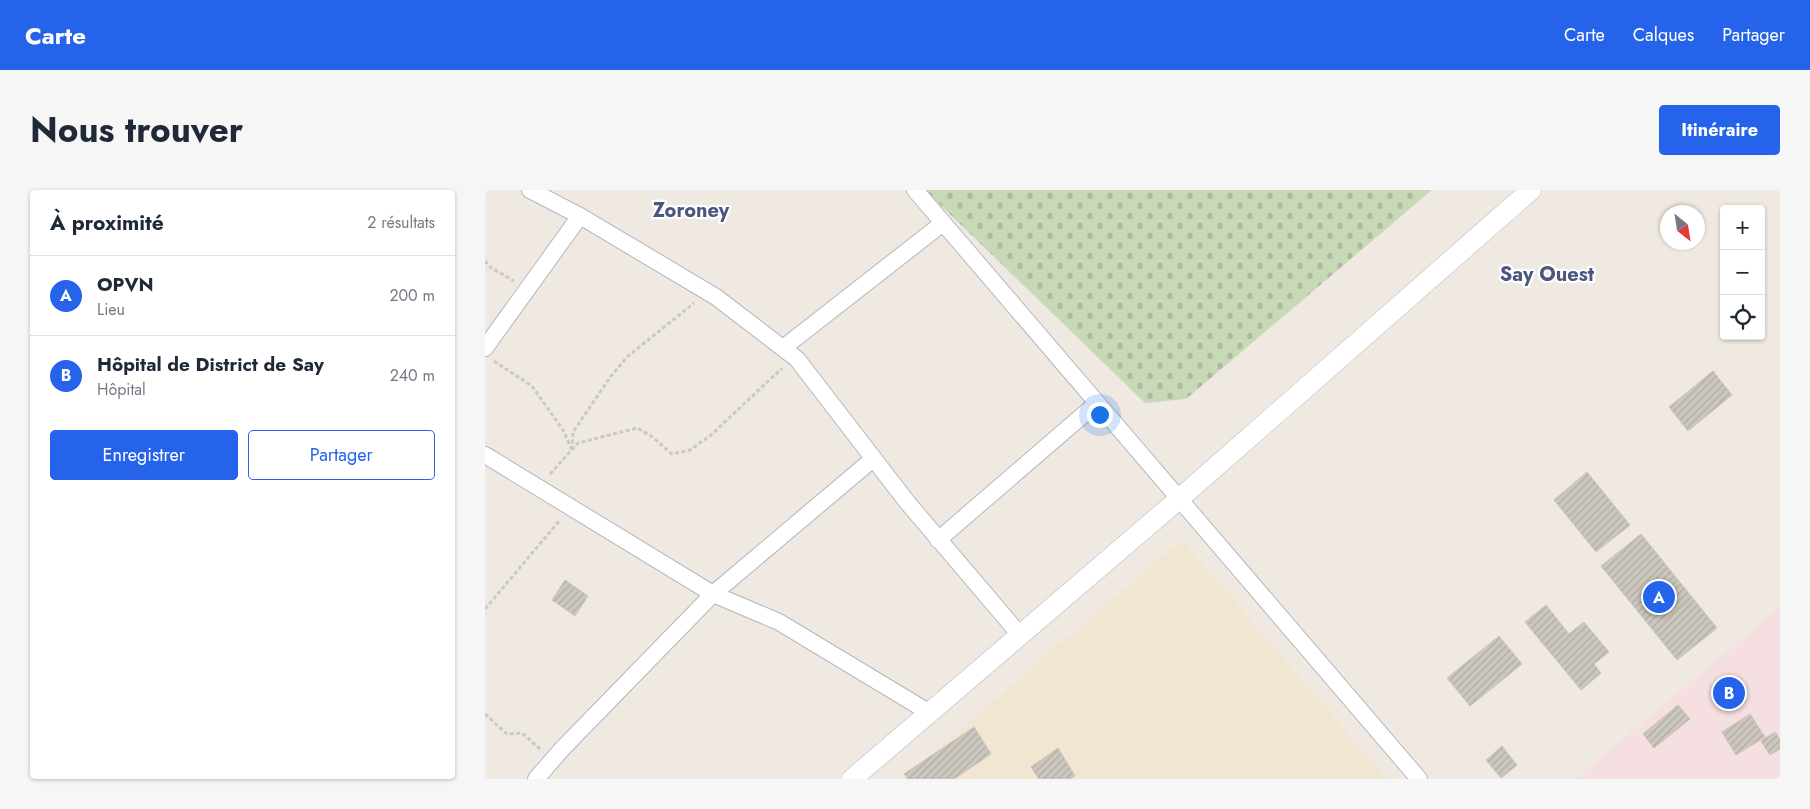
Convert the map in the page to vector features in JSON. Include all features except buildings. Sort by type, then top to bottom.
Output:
[{"type":"street","points":[[530,190],[580,216],[717,297],[797,359],[938,540],[1020,635]]},
{"type":"street","points":[[915,190],[1419,779]]},
{"type":"street","points":[[852,779],[1179,499],[1531,190]]},
{"type":"street","points":[[489,354],[527,290],[580,216]]},
{"type":"street","points":[[788,352],[943,223]]},
{"type":"street","points":[[938,540],[1097,403]]},
{"type":"street","points":[[485,455],[713,594],[779,622],[930,713]]},
{"type":"street","points":[[536,779],[713,594],[873,459]]},
{"type":"path","points":[[485,261],[490,267],[527,290]]},
{"type":"path","points":[[572,450],[573,432],[611,376],[627,357],[707,292]]},
{"type":"path","points":[[537,487],[557,468],[578,443],[637,428],[651,436],[672,454],[690,450],[711,435],[735,413],[788,352]]},
{"type":"path","points":[[489,354],[532,386],[563,430],[572,450]]},
{"type":"path","points":[[485,610],[570,507]]},
{"type":"path","points":[[485,714],[507,734],[522,733],[553,760]]},
{"type":"shaded area","points":[[1182,540],[1387,779],[904,779],[1036,664]]},
{"type":"shaded area","points":[[1780,607],[1780,779],[1576,779]]},
{"type":"green space","points":[[925,190],[1432,190],[1186,399],[1145,403]]},
{"type":"place","name":"OPVN","points":[[1659,597]]},
{"type":"place","name":"Hôpital de District de Say","points":[[1729,693]]},
{"type":"district","name":"Zoroney","points":[[691,210]]},
{"type":"district","name":"Say Ouest","points":[[1547,274]]}]
